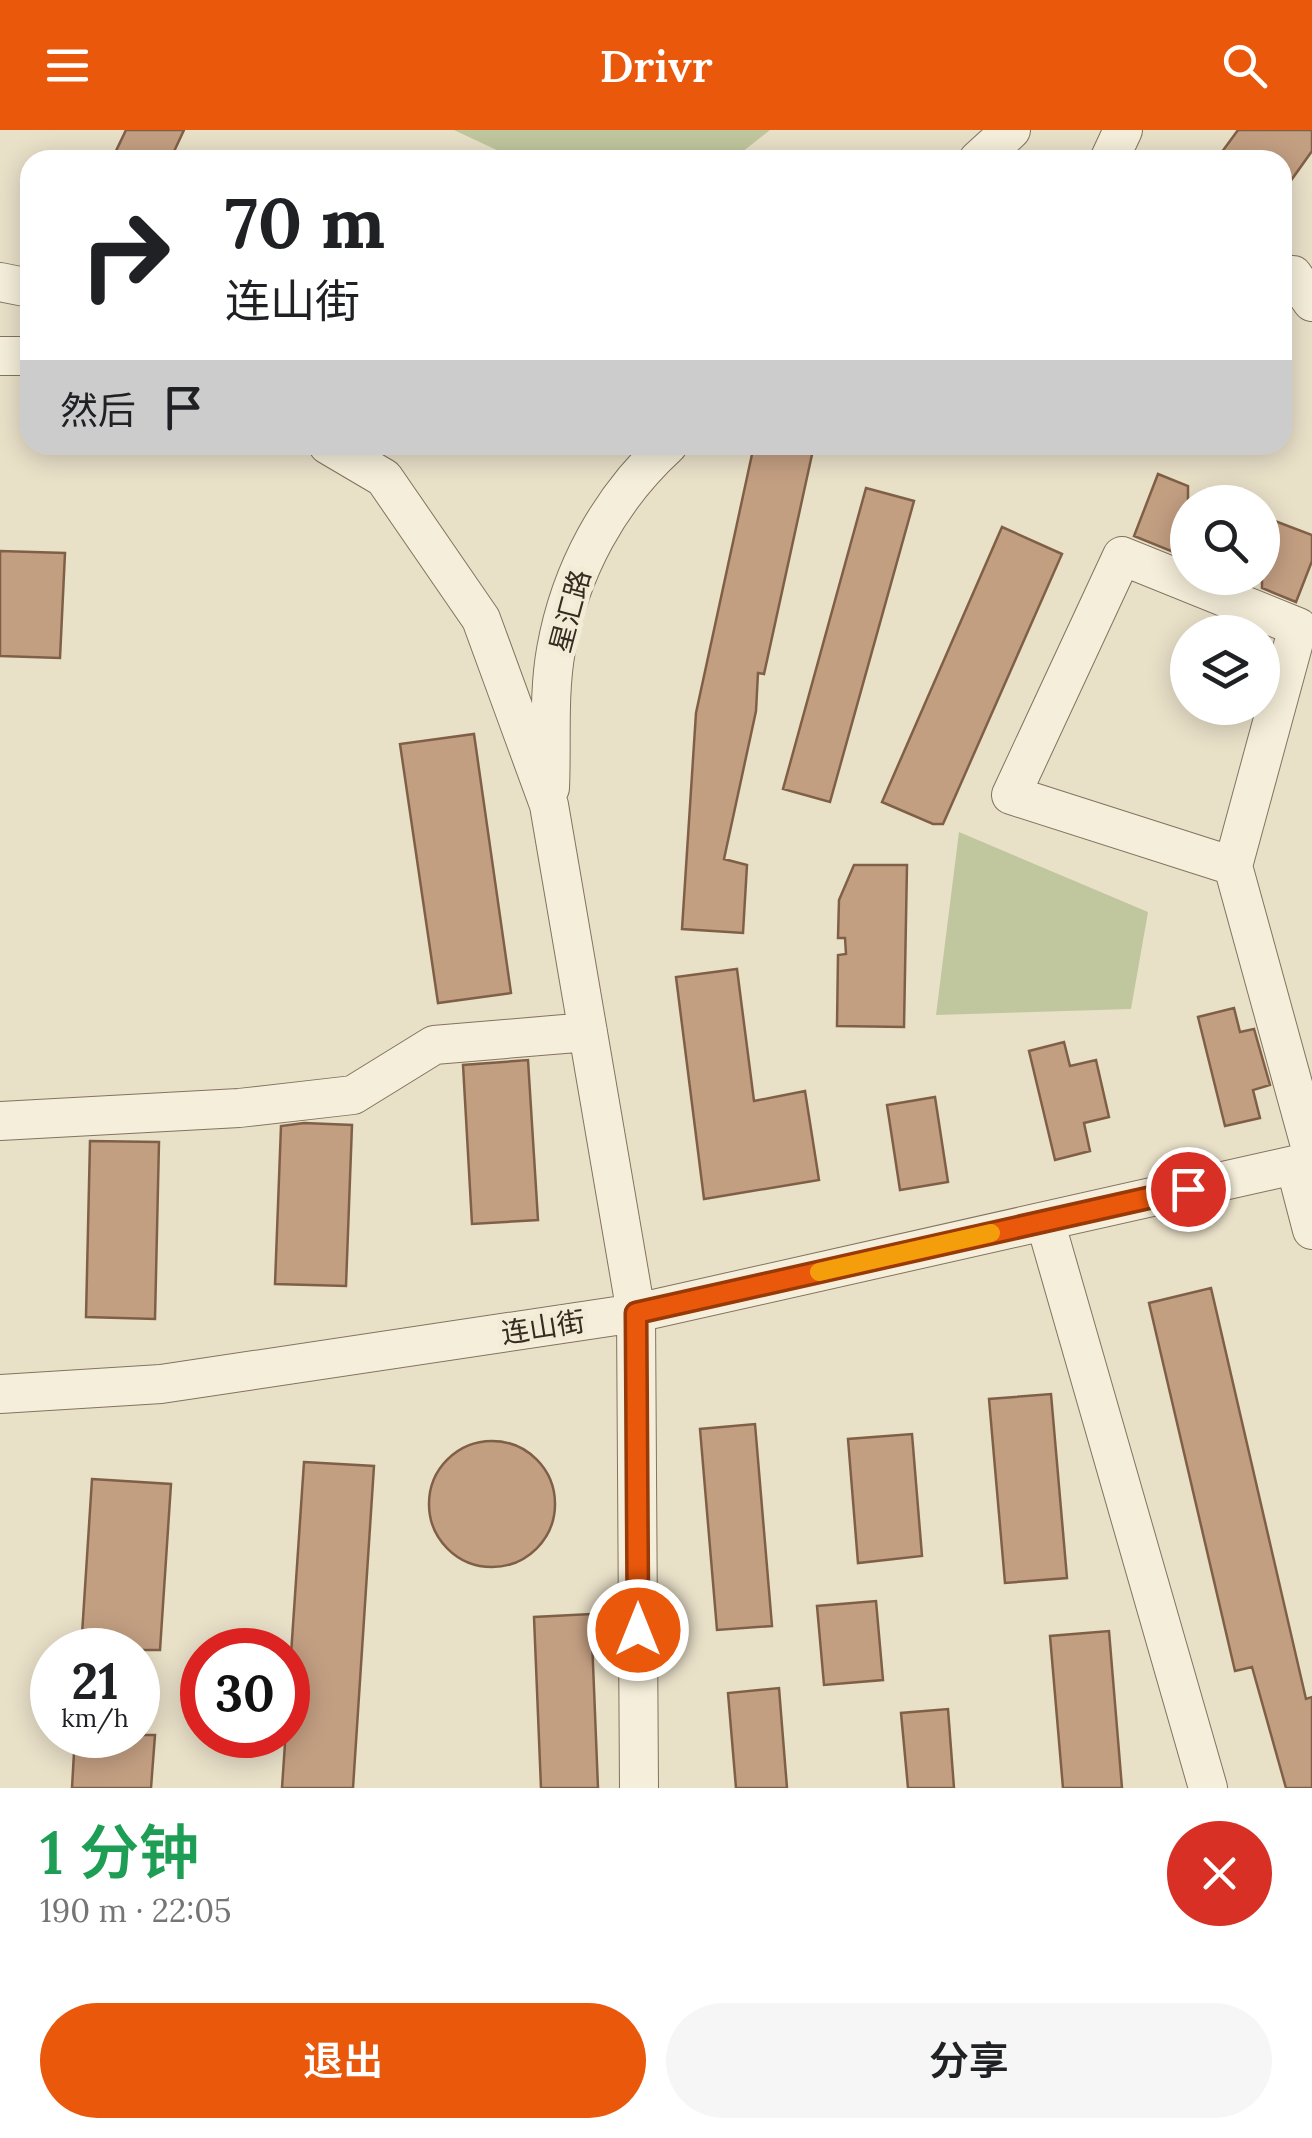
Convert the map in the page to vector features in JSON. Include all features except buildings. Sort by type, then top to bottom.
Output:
[{"type":"street","points":[[989,150],[1011,130]]},
{"type":"street","points":[[1292,275],[1312,302]]},
{"type":"street","points":[[345,455],[384,478],[481,619],[549,805],[636,1313],[639,1788]]},
{"type":"street","name":"星汇路","points":[[549,805],[556,651],[580,566],[631,479],[657,455]]},
{"type":"street","points":[[1233,866],[1012,795],[1122,556],[1298,627],[1233,866],[1306,1160],[1312,1230]]},
{"type":"street","points":[[0,1121],[239,1108],[352,1094],[434,1045],[588,1032]]},
{"type":"street","name":"连山街","points":[[0,1394],[161,1384],[636,1313],[1306,1160]]},
{"type":"street","points":[[1045,1221],[1154,1612],[1208,1788]]},
{"type":"green space","points":[[454,130],[770,130],[745,150],[497,150]]},
{"type":"green space","points":[[959,832],[1148,912],[1131,1009],[936,1015]]},
{"type":"slow traffic","points":[[819,1272],[991,1233]]},
{"type":"route","points":[[638,1630],[636,1313],[1188,1189]]}]
